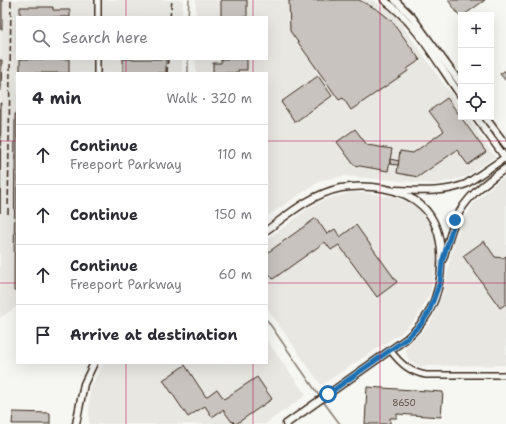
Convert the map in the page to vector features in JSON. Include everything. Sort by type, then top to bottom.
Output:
[{"type":"main road","points":[[384,0],[398,11],[410,24],[458,92]]},
{"type":"main road","points":[[395,0],[412,17],[458,80]]},
{"type":"main road","points":[[268,229],[312,198],[326,192],[354,187],[371,186],[391,190],[431,191],[452,189],[466,184],[506,158],[478,120]]},
{"type":"main road","points":[[487,120],[506,145]]},
{"type":"main road","points":[[286,424],[406,339],[415,330],[429,312],[440,282],[442,262],[455,220],[464,204],[482,185],[506,168]]},
{"type":"main road","points":[[391,190],[414,200],[427,211],[433,221],[439,239],[442,262]]},
{"type":"main road","points":[[76,424],[84,384],[94,364]]},
{"type":"main road","points":[[78,415],[81,424]]},
{"type":"street","points":[[98,0],[98,16]]},
{"type":"street","points":[[97,60],[97,72]]},
{"type":"street","points":[[390,350],[404,366],[418,373],[506,375]]},
{"type":"shaded area","points":[[0,0],[183,0],[182,16],[16,16],[16,60],[182,60],[182,72],[16,72],[16,307],[0,318]]},
{"type":"shaded area","points":[[196,0],[372,0],[396,16],[458,105],[458,120],[469,120],[495,157],[465,177],[436,184],[345,176],[322,180],[268,215],[268,72],[196,72],[196,60],[268,60],[268,16],[196,16]]},
{"type":"shaded area","points":[[506,178],[506,365],[418,366],[408,359],[405,348],[430,324],[443,293],[454,240],[473,204],[498,181]]},
{"type":"shaded area","points":[[354,192],[395,197],[414,205],[427,219],[436,242],[436,264],[431,290],[418,316],[401,333],[321,385],[268,309],[268,239],[310,207],[326,199]]},
{"type":"shaded area","points":[[268,342],[306,395],[265,424],[90,424],[90,390],[103,364],[268,364]]},
{"type":"building","points":[[0,0],[2,0],[2,29],[0,29]]},
{"type":"building","points":[[221,0],[247,0],[247,16],[221,16]]},
{"type":"building","points":[[289,0],[359,0],[378,10],[392,21],[420,60],[407,69],[408,71],[351,110],[343,98],[339,100],[290,31]]},
{"type":"building","points":[[448,0],[485,0],[468,12],[458,12],[458,14]]},
{"type":"building","points":[[20,7],[53,7],[53,10],[70,10],[70,16],[20,16]]},
{"type":"building","points":[[0,60],[2,60],[1,90],[0,90]]},
{"type":"building","points":[[20,60],[69,60],[69,72],[20,72]]},
{"type":"building","points":[[123,60],[166,60],[166,72],[123,72]]},
{"type":"building","points":[[221,60],[247,60],[247,70],[238,70],[238,72],[213,72],[213,63],[221,63]]},
{"type":"building","points":[[506,70],[506,81],[500,74]]},
{"type":"building","points":[[318,76],[332,96],[295,122],[281,102]]},
{"type":"building","points":[[447,98],[458,113],[458,120],[463,120],[486,152],[468,165],[457,150],[418,177],[397,173],[400,151],[413,153],[444,131],[429,111]]},
{"type":"building","points":[[0,103],[1,103],[0,213]]},
{"type":"building","points":[[15,114],[16,114],[16,291],[14,291]]},
{"type":"building","points":[[355,129],[367,145],[392,149],[388,171],[354,165],[337,142]]},
{"type":"building","points":[[390,159],[399,161],[398,165],[390,164]]},
{"type":"building","points":[[316,218],[327,234],[335,229],[340,237],[356,225],[397,282],[377,297],[339,245],[331,250],[325,242],[273,279],[268,272],[268,252]]},
{"type":"building","points":[[484,241],[495,257],[503,258],[506,256],[506,304],[500,308],[463,256]]},
{"type":"building","points":[[185,365],[206,397],[217,389],[224,399],[257,377],[272,399],[236,424],[234,424],[233,421],[232,422],[223,410],[212,417],[205,406],[188,417],[163,380]]},
{"type":"building","points":[[367,387],[443,392],[441,417],[397,414],[397,418],[390,418],[390,424],[365,424]]},
{"type":"building","points":[[13,412],[50,413],[50,424],[12,424]]},
{"type":"waterway","points":[[188,16],[189,0]]},
{"type":"waterway","points":[[188,60],[188,72]]},
{"type":"waterway","points":[[268,321],[320,397]]},
{"type":"waterway","points":[[322,400],[340,424]]},
{"type":"railway","points":[[8,214],[11,0]]},
{"type":"railway","points":[[170,16],[172,0]]},
{"type":"railway","points":[[167,72],[168,60]]},
{"type":"route","points":[[328,394],[406,339],[421,324],[429,312],[440,282],[442,262],[455,220]]}]
